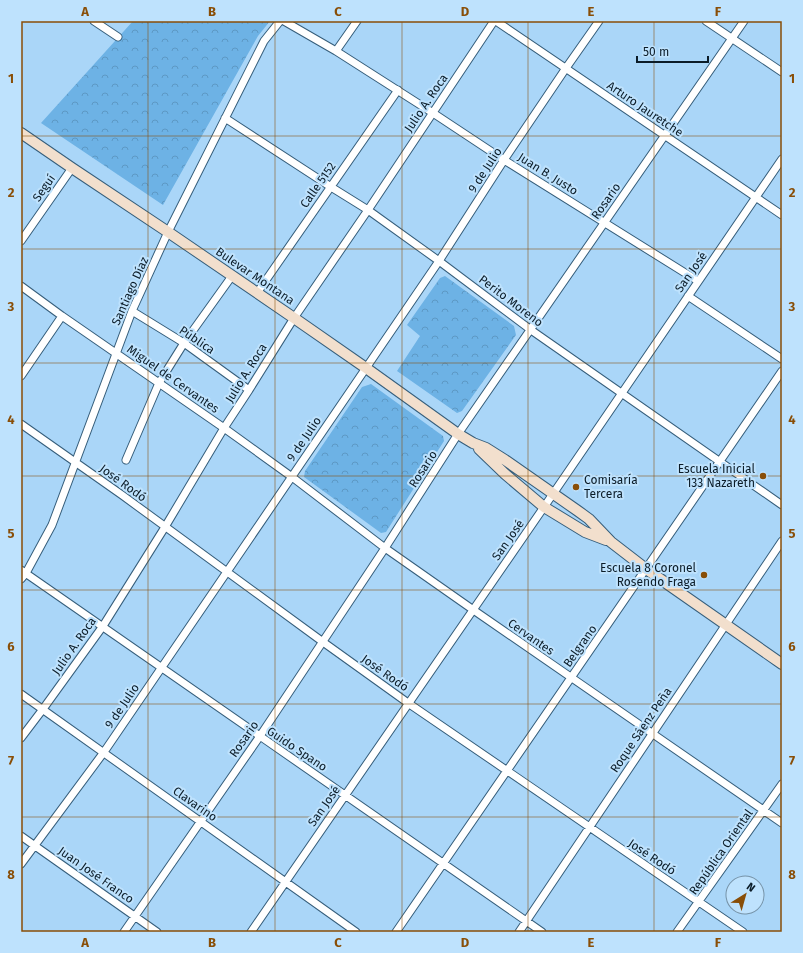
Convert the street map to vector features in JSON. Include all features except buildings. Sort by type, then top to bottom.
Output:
[{"type":"main road","name":"Bulevar Montana","points":[[21,132],[294,318],[458,434],[473,443],[486,448],[553,493],[589,519],[611,542],[646,569],[782,664]]},
{"type":"main road","name":"Bulevar Montana","points":[[473,443],[505,474],[544,507],[585,532],[611,542]]},
{"type":"street","points":[[94,21],[118,37]]},
{"type":"street","name":"Santiago Díaz","points":[[21,580],[23,571],[52,525],[132,311],[168,232],[264,41],[280,21]]},
{"type":"street","name":"Juan B. Justo","points":[[284,21],[336,51],[504,160],[698,281]]},
{"type":"street","points":[[336,51],[357,21]]},
{"type":"street","name":"Arturo Jauretche","points":[[495,21],[782,215]]},
{"type":"street","name":"Julio A. Roca","points":[[21,738],[43,710],[103,626],[165,527],[224,428],[294,318],[495,21]]},
{"type":"street","name":"9 de Julio","points":[[21,864],[104,752],[439,261],[504,160],[599,21]]},
{"type":"street","points":[[706,21],[782,72]]},
{"type":"street","name":"Rosario","points":[[124,932],[260,736],[385,548],[458,434],[744,21]]},
{"type":"street","name":"Calle 5152","points":[[257,293],[398,90]]},
{"type":"street","name":"Perito Moreno","points":[[225,118],[330,187],[368,210],[531,330],[782,505]]},
{"type":"street","name":"San José","points":[[251,932],[782,159]]},
{"type":"street","name":"Seguí","points":[[21,240],[72,168]]},
{"type":"street","points":[[126,460],[159,383],[184,344],[232,276]]},
{"type":"street","name":"Miguel de Cervantes","points":[[21,286],[292,477]]},
{"type":"street","points":[[688,296],[782,359]]},
{"type":"street","name":"Pública","points":[[132,311],[184,344],[249,390]]},
{"type":"street","points":[[21,376],[62,316]]},
{"type":"street","name":"Belgrano","points":[[396,932],[782,372]]},
{"type":"street","name":"José Rodó","points":[[21,424],[122,495],[408,703],[743,932]]},
{"type":"street","name":"Cervantes","points":[[292,477],[385,548],[472,610],[782,823]]},
{"type":"street","name":"Roque Sáenz Peña","points":[[519,932],[782,541]]},
{"type":"street","name":"Guido Spano","points":[[23,571],[542,932]]},
{"type":"street","name":"Clavarino","points":[[21,694],[356,932]]},
{"type":"street","name":"República Oriental","points":[[677,932],[782,784]]},
{"type":"street","name":"Juan José Franco","points":[[21,836],[157,932]]},
{"type":"green space","points":[[133,21],[270,21],[258,36],[163,205],[41,123]]},
{"type":"green space","points":[[445,276],[514,326],[516,335],[462,411],[457,413],[397,371],[420,336],[407,325],[440,278]]},
{"type":"green space","points":[[371,384],[443,436],[444,441],[386,532],[381,533],[304,477],[305,471],[362,387]]},
{"type":"place","name":"Escuela Inicial 133 Nazareth","points":[[763,476]]},
{"type":"place","name":"Comisaría Tercera","points":[[576,487]]},
{"type":"place","name":"Escuela 8 Coronel Rosendo Fraga","points":[[704,575]]}]
